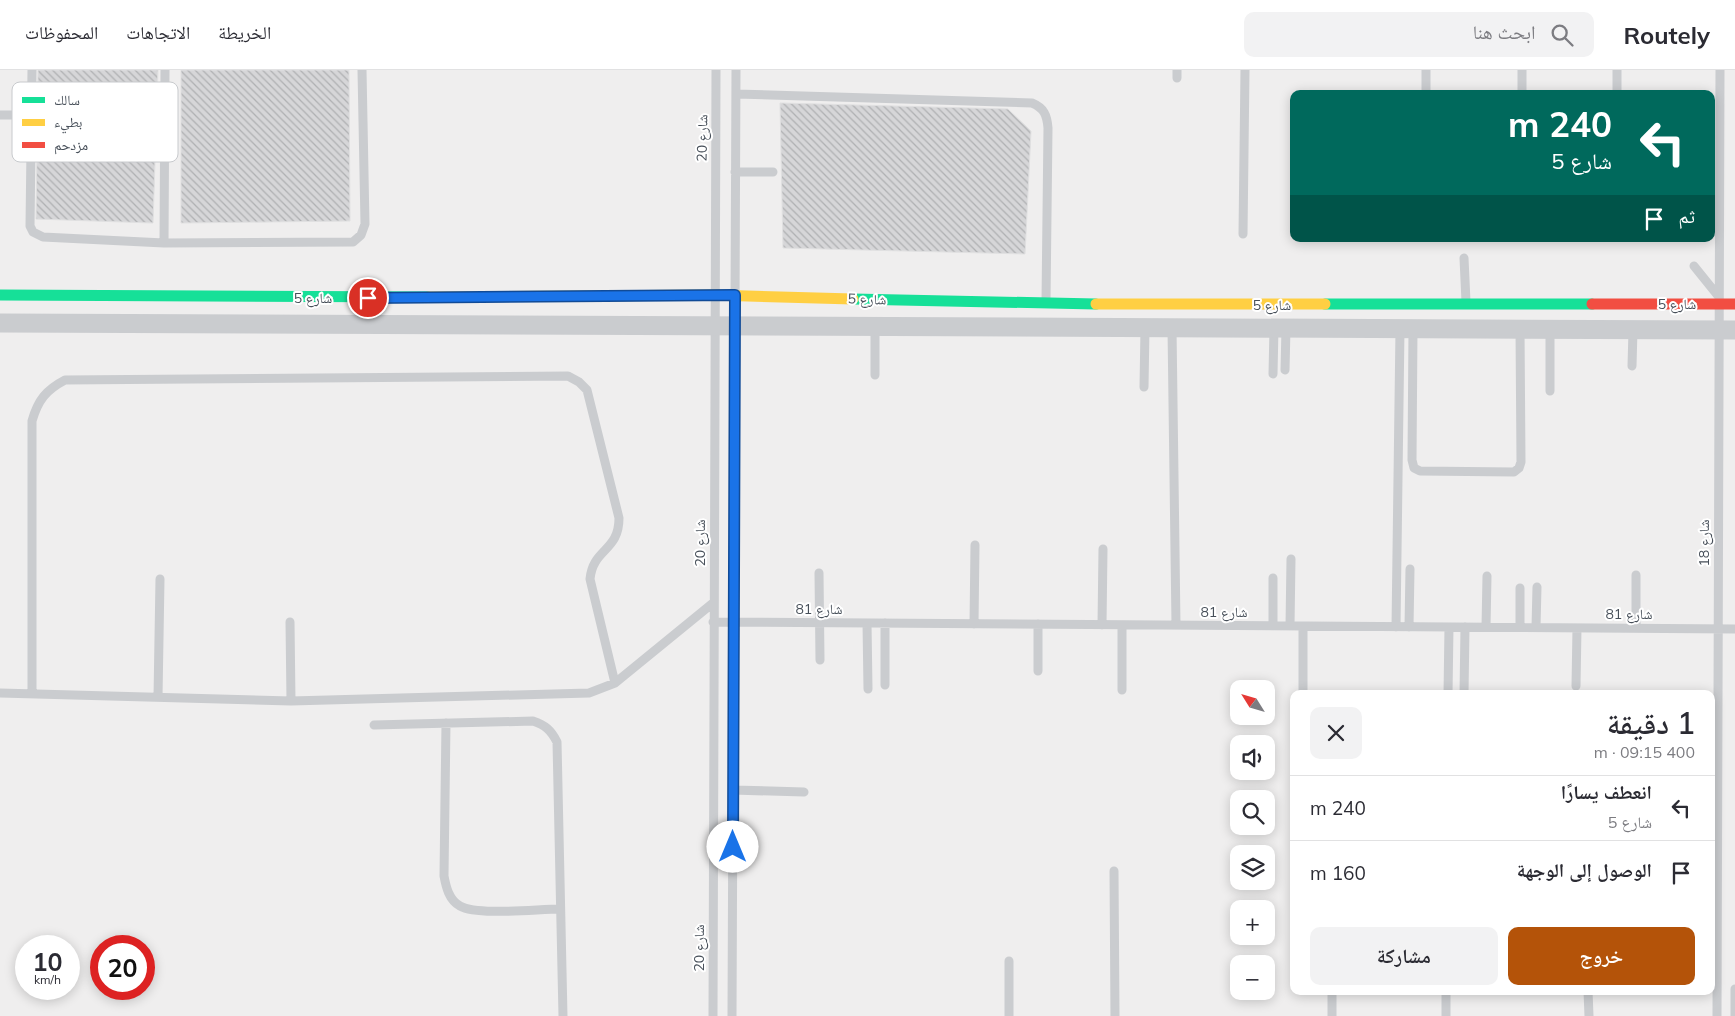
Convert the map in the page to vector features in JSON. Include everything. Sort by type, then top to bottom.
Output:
[{"type":"street","name":"شارع 5","points":[[0,295],[290,298],[735,295],[1046,304],[1406,305],[1719,300],[1735,304]]},
{"type":"street","points":[[1406,305],[1407,329]]},
{"type":"street","name":"شارع 5","points":[[0,324],[1727,330]]},
{"type":"lane","points":[[31,162],[30,226],[32,232],[43,238],[164,243],[353,242],[358,239],[364,230],[365,224],[362,70]]},
{"type":"lane","name":"شارع 20","points":[[713,1016],[716,70]]},
{"type":"lane","points":[[732,1016],[736,70]]},
{"type":"lane","points":[[1243,234],[1245,70]]},
{"type":"lane","points":[[1426,70],[1426,90]]},
{"type":"lane","points":[[1522,70],[1522,90]]},
{"type":"lane","points":[[1617,70],[1617,90]]},
{"type":"lane","name":"شارع 18","points":[[1717,1016],[1717,628],[1727,330],[1719,300],[1715,201],[1720,70]]},
{"type":"lane","points":[[736,94],[1032,103],[1038,105],[1046,115],[1048,128],[1046,304]]},
{"type":"lane","points":[[164,162],[164,243]]},
{"type":"lane","points":[[735,172],[773,172]]},
{"type":"lane","points":[[1464,258],[1466,304]]},
{"type":"lane","points":[[1694,266],[1719,300]]},
{"type":"lane","points":[[875,327],[875,375]]},
{"type":"lane","points":[[1144,388],[1145,328]]},
{"type":"lane","points":[[1172,328],[1176,625]]},
{"type":"lane","points":[[1280,328],[1285,370]]},
{"type":"lane","points":[[1273,374],[1280,328]]},
{"type":"lane","points":[[1407,329],[1414,468],[1420,471],[1448,472],[1514,472],[1519,468],[1521,462],[1520,329]]},
{"type":"lane","points":[[1396,626],[1407,329]]},
{"type":"lane","points":[[1550,329],[1550,391]]},
{"type":"lane","points":[[1632,366],[1633,330]]},
{"type":"lane","points":[[32,694],[32,421],[37,403],[49,389],[65,380],[568,376],[579,382],[587,390],[619,518],[619,530],[614,542],[596,558],[591,567],[590,579],[616,683]]},
{"type":"lane","points":[[974,624],[976,545]]},
{"type":"lane","points":[[1102,625],[1103,548]]},
{"type":"lane","points":[[1290,626],[1291,559]]},
{"type":"lane","points":[[1409,627],[1410,569]]},
{"type":"lane","points":[[820,573],[820,660]]},
{"type":"lane","points":[[1636,575],[1636,628]]},
{"type":"lane","points":[[1486,627],[1487,576]]},
{"type":"lane","points":[[1273,626],[1274,578]]},
{"type":"lane","points":[[158,697],[160,579]]},
{"type":"lane","points":[[1536,627],[1537,587]]},
{"type":"lane","points":[[1520,588],[1520,627]]},
{"type":"lane","points":[[0,693],[291,701],[589,693],[616,683],[714,603]]},
{"type":"lane","points":[[290,622],[291,701]]},
{"type":"lane","name":"شارع 81","points":[[714,622],[1735,628]]},
{"type":"lane","points":[[867,623],[868,689]]},
{"type":"lane","points":[[885,623],[885,685]]},
{"type":"lane","points":[[1038,624],[1038,670]]},
{"type":"lane","points":[[1122,625],[1122,690]]},
{"type":"lane","points":[[1303,626],[1303,690]]},
{"type":"lane","points":[[1448,690],[1449,627]]},
{"type":"lane","points":[[1464,690],[1465,627]]},
{"type":"lane","points":[[1576,628],[1576,686]]},
{"type":"lane","points":[[374,725],[533,721],[543,725],[552,732],[557,742],[563,1016]]},
{"type":"lane","points":[[446,723],[444,876],[448,893],[459,905],[475,910],[560,908]]},
{"type":"lane","points":[[733,790],[804,792]]},
{"type":"lane","points":[[1114,871],[1115,1016]]},
{"type":"lane","points":[[1009,960],[1009,1016]]},
{"type":"lane","points":[[1735,989],[1735,1016]]},
{"type":"lane","points":[[1332,995],[1332,1016]]},
{"type":"lane","points":[[1446,995],[1446,1016]]},
{"type":"lane","points":[[1588,995],[1589,1016]]},
{"type":"building","points":[[38,70],[158,70],[158,82],[38,82]]},
{"type":"building","points":[[181,70],[349,70],[350,221],[181,223]]},
{"type":"building","points":[[780,103],[1008,109],[1031,131],[1025,254],[783,248]]},
{"type":"building","points":[[37,162],[155,162],[153,223],[36,219]]},
{"type":"traffic: fast","points":[[0,295],[428,297]]},
{"type":"traffic: fast","points":[[853,299],[1096,304]]},
{"type":"traffic: fast","points":[[1325,304],[1592,304]]},
{"type":"traffic: slow","points":[[428,297],[714,295],[853,299]]},
{"type":"traffic: slow","points":[[1096,304],[1325,304]]},
{"type":"traffic: jam","points":[[1592,304],[1735,304]]},
{"type":"route","points":[[368,298],[735,295],[733,847]]}]
